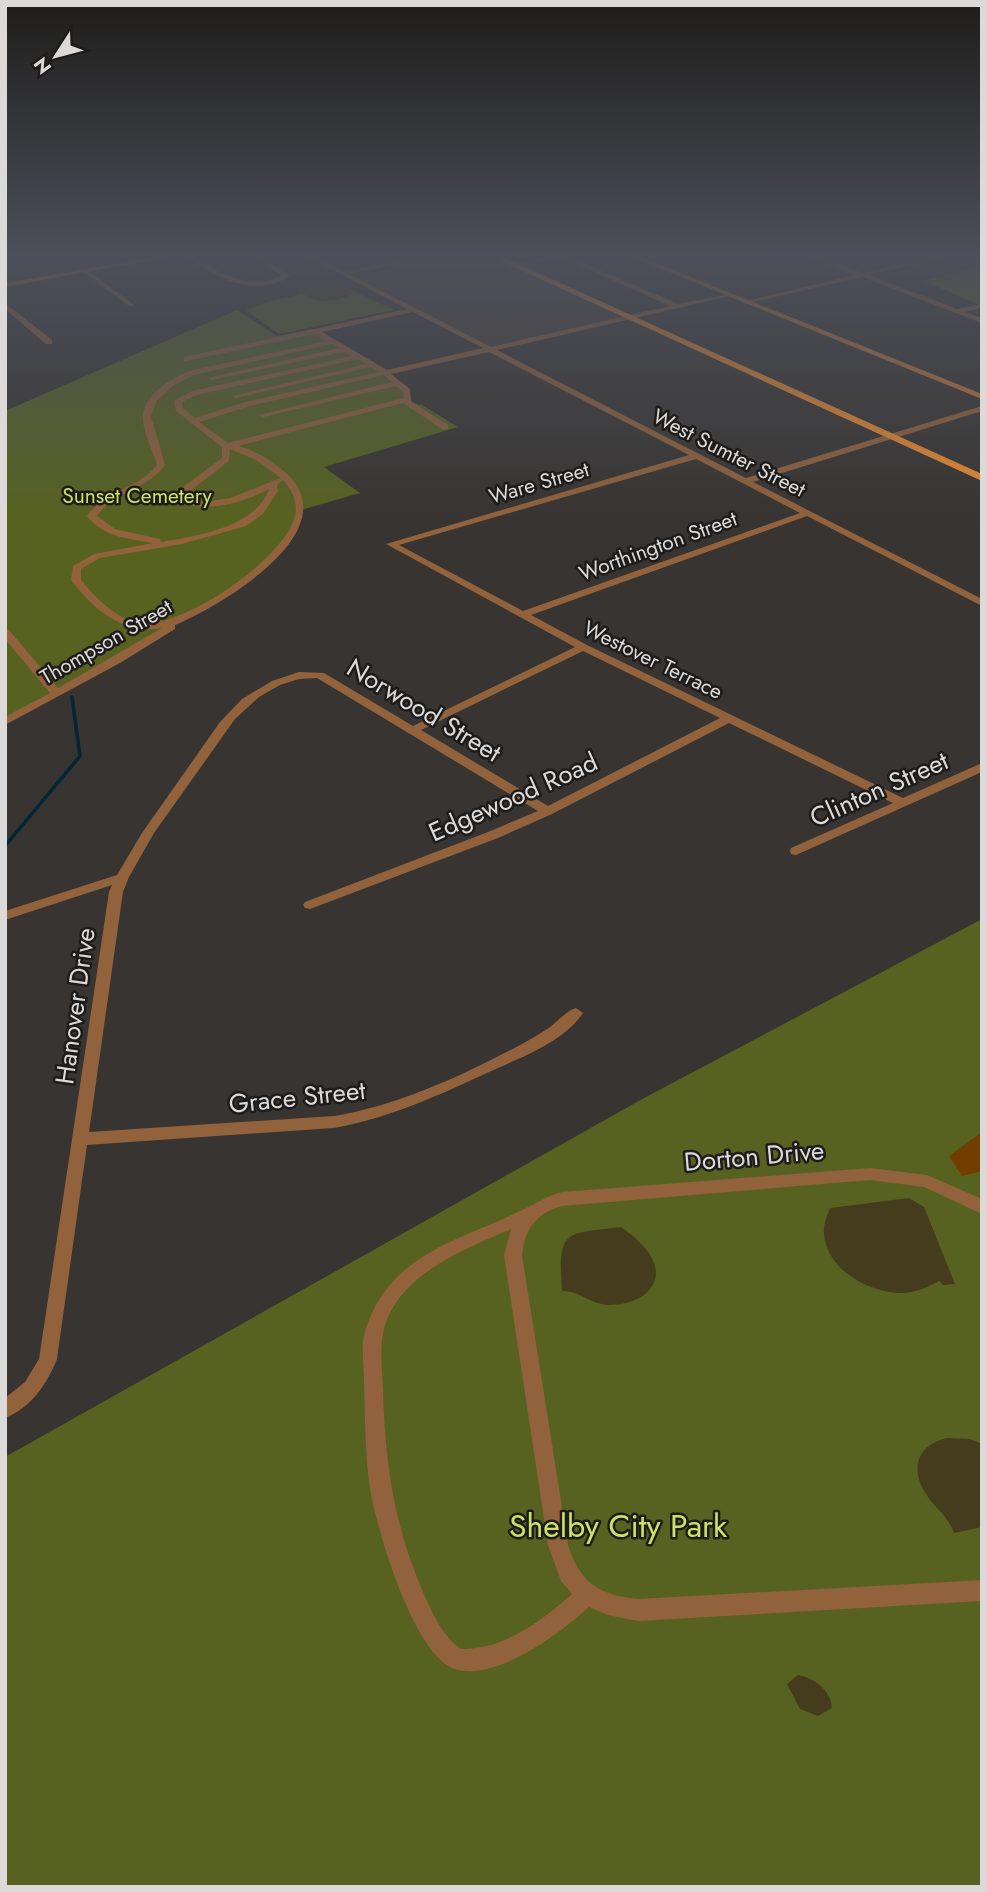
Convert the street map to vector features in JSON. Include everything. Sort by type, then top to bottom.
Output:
[{"type":"main road","points":[[689,345],[982,478]]},
{"type":"main road","points":[[853,345],[982,397]]},
{"type":"street","points":[[187,359],[248,345]]},
{"type":"street","points":[[279,345],[326,376]]},
{"type":"street","points":[[272,485],[274,491],[260,512],[249,522],[207,535],[166,542],[112,529],[96,522],[92,516],[104,504],[156,474],[161,465],[146,415],[149,402],[174,381],[201,370],[317,345]]},
{"type":"street","points":[[282,475],[272,485],[208,505],[193,505],[183,501],[181,492],[226,459],[226,446],[405,401],[409,394],[399,383],[339,345]]},
{"type":"street","name":"West Sumter Street","points":[[482,345],[982,603]]},
{"type":"street","points":[[359,357],[187,395],[178,401],[179,409],[194,421],[248,404],[511,345]]},
{"type":"street","points":[[212,378],[346,349]]},
{"type":"street","points":[[236,396],[372,365]]},
{"type":"street","points":[[201,370],[284,431]]},
{"type":"street","points":[[263,415],[399,383]]},
{"type":"street","points":[[405,401],[445,427]]},
{"type":"street","points":[[746,481],[982,408]]},
{"type":"street","name":"Thompson Street","points":[[5,722],[232,592],[267,562],[289,536],[299,519],[300,502],[294,487],[282,475],[248,452],[226,446],[194,421]]},
{"type":"street","name":"Ware Street","points":[[391,544],[697,456]]},
{"type":"street","name":"Worthington Street","points":[[521,615],[808,513]]},
{"type":"street","name":"Thompson Street","points":[[166,542],[91,558],[78,565],[74,573],[82,588],[98,604],[124,621],[152,627],[170,624],[190,615]]},
{"type":"street","name":"Westover Terrace","points":[[391,544],[583,647],[903,803]]},
{"type":"street","points":[[5,632],[57,694]]},
{"type":"street","points":[[413,730],[583,647]]},
{"type":"street","name":"Norwood Street","points":[[311,673],[331,681],[548,811]]},
{"type":"street","name":"Hanover Drive","points":[[5,1409],[19,1400],[42,1377],[48,1359],[108,937],[121,878],[159,818],[236,711],[251,698],[279,683],[311,673]]},
{"type":"street","name":"Edgewood Road","points":[[310,905],[493,835],[548,811],[727,719]]},
{"type":"street","name":"Clinton Street","points":[[796,851],[982,767]]},
{"type":"street","points":[[5,916],[121,878]]},
{"type":"street","name":"Grace Street","points":[[81,1139],[334,1122],[370,1117],[398,1107],[546,1039],[576,1013]]},
{"type":"street","name":"Dorton Drive","points":[[587,1595],[543,1633],[507,1652],[478,1658],[460,1660],[451,1656],[427,1627],[395,1547],[380,1489],[372,1339],[376,1319],[391,1296],[432,1257],[549,1202],[562,1199],[870,1174],[927,1181],[982,1207]]},
{"type":"street","points":[[528,1214],[518,1229],[514,1243],[517,1283],[558,1545],[568,1573],[587,1595],[600,1603],[619,1609],[638,1610],[982,1590]]},
{"type":"shaded area","points":[[482,345],[511,345],[491,350]]},
{"type":"green space","name":"Sunset Cemetery","points":[[156,345],[339,345],[402,385],[411,404],[422,405],[458,427],[324,467],[360,493],[301,510],[289,536],[232,592],[5,722],[5,411]]},
{"type":"green space","name":"Shelby City Park","points":[[982,919],[982,1887],[5,1887],[5,1457],[644,1098]]},
{"type":"sand","points":[[909,1198],[924,1207],[955,1284],[943,1285],[939,1281],[904,1293],[878,1289],[853,1278],[833,1259],[827,1247],[824,1234],[830,1208]]},
{"type":"sand","points":[[621,1227],[646,1249],[652,1258],[656,1276],[644,1295],[627,1303],[608,1305],[562,1291],[562,1256],[564,1245],[569,1238],[587,1231]]},
{"type":"sand","points":[[947,1438],[970,1439],[982,1444],[982,1527],[954,1533],[922,1487],[917,1469],[922,1453],[937,1441]]},
{"type":"sand","points":[[798,1675],[821,1686],[829,1696],[832,1708],[818,1716],[800,1709],[787,1684]]},
{"type":"building","points":[[982,1132],[982,1171],[962,1176],[949,1156]]},
{"type":"waterway","points":[[5,846],[80,756],[72,697]]}]
